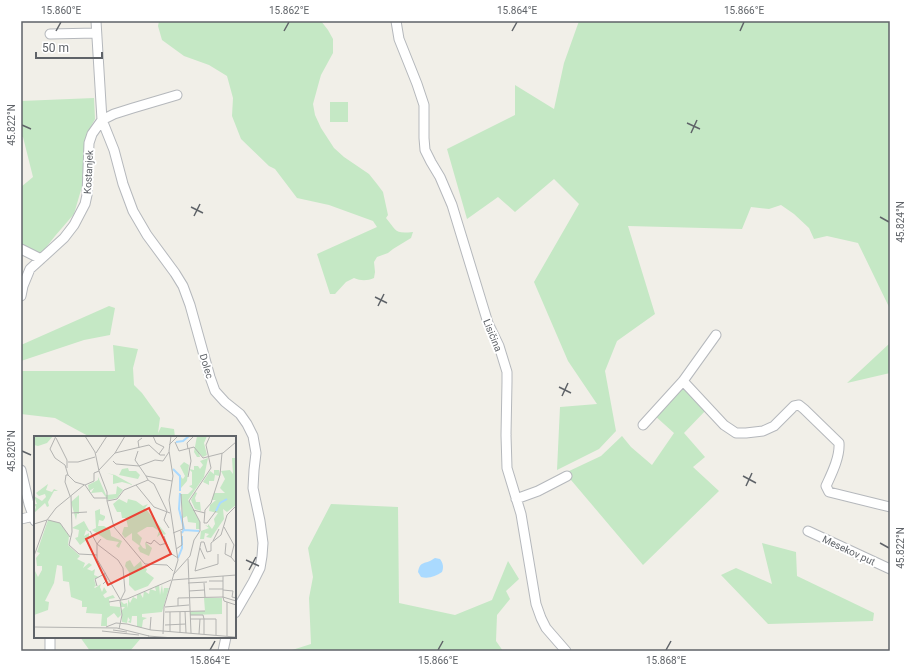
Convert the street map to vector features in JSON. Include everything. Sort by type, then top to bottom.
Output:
[{"type":"street","name":"Dolec","points":[[96,21],[102,120],[114,150],[123,184],[133,211],[146,235],[183,286],[215,391],[225,402],[240,414],[253,436],[256,453],[254,488],[263,543],[262,556],[260,568],[236,611]]},
{"type":"street","name":"Lisičina","points":[[396,21],[399,39],[424,105],[425,150],[440,177],[452,205],[488,322],[507,372],[507,468],[521,514],[536,604],[546,628],[566,651]]},
{"type":"street","points":[[50,34],[96,33]]},
{"type":"street","points":[[102,120],[114,114],[177,95]]},
{"type":"street","name":"Kostanjek","points":[[21,296],[30,268],[64,238],[74,225],[85,204],[88,194],[89,143],[92,134],[102,120]]},
{"type":"street","points":[[21,249],[41,258]]},
{"type":"street","points":[[643,425],[683,381],[716,335]]},
{"type":"street","points":[[683,381],[724,425],[736,433],[763,431],[774,426],[794,406],[799,405],[839,443],[839,450],[826,486],[830,492],[890,507]]},
{"type":"street","points":[[21,470],[32,504],[34,518],[21,519]]},
{"type":"street","points":[[516,499],[538,492],[567,476]]},
{"type":"street","name":"Mesekov put","points":[[808,531],[890,569]]},
{"type":"street","points":[[50,638],[50,651]]},
{"type":"street","points":[[223,651],[226,638]]},
{"type":"green space","points":[[159,21],[321,21],[333,39],[333,53],[321,75],[313,104],[315,115],[321,128],[334,148],[344,157],[369,174],[383,192],[388,215],[386,218],[394,229],[399,232],[413,232],[411,238],[388,253],[377,257],[374,262],[374,278],[369,280],[359,280],[354,278],[346,282],[335,294],[330,294],[317,254],[377,227],[373,221],[329,205],[297,198],[275,169],[269,166],[241,139],[232,116],[233,98],[227,76],[209,65],[184,56],[162,40],[158,26]]},
{"type":"green space","points":[[579,21],[890,21],[890,309],[858,243],[827,236],[814,239],[809,228],[794,214],[781,205],[769,209],[751,207],[742,229],[628,226],[655,314],[617,341],[605,371],[616,431],[599,449],[557,470],[560,407],[597,404],[568,361],[534,282],[579,204],[554,179],[515,212],[498,197],[467,219],[447,149],[515,115],[515,85],[554,109],[564,63]]},
{"type":"green space","points":[[94,98],[95,119],[87,134],[84,156],[83,183],[74,214],[41,254],[21,244],[21,187],[33,177],[23,137],[21,137],[21,101]]},
{"type":"green space","points":[[330,102],[348,102],[348,122],[330,122]]},
{"type":"green space","points":[[109,306],[115,308],[110,335],[84,340],[21,361],[21,345]]},
{"type":"green space","points":[[890,343],[890,373],[847,383]]},
{"type":"green space","points":[[113,345],[138,349],[133,368],[134,385],[142,393],[160,418],[158,433],[161,427],[174,429],[175,436],[88,436],[55,418],[21,414],[21,371],[115,371]]},
{"type":"green space","points":[[678,383],[707,409],[684,433],[705,457],[693,467],[719,491],[643,565],[571,480],[567,472],[601,456],[622,436],[631,447],[652,465],[674,433],[654,415]]},
{"type":"green space","points":[[331,504],[398,507],[399,603],[455,615],[492,600],[508,561],[519,579],[506,591],[510,599],[497,615],[496,641],[503,651],[289,651],[311,644],[309,598],[313,577],[308,548]]},
{"type":"green space","points":[[762,543],[796,552],[797,576],[874,613],[873,621],[768,624],[721,575],[736,568],[772,584]]},
{"type":"green space","points":[[81,638],[141,638],[130,651],[90,651]]},
{"type":"water","points":[[435,558],[440,559],[442,562],[442,572],[432,577],[421,577],[418,572],[421,565]]}]
